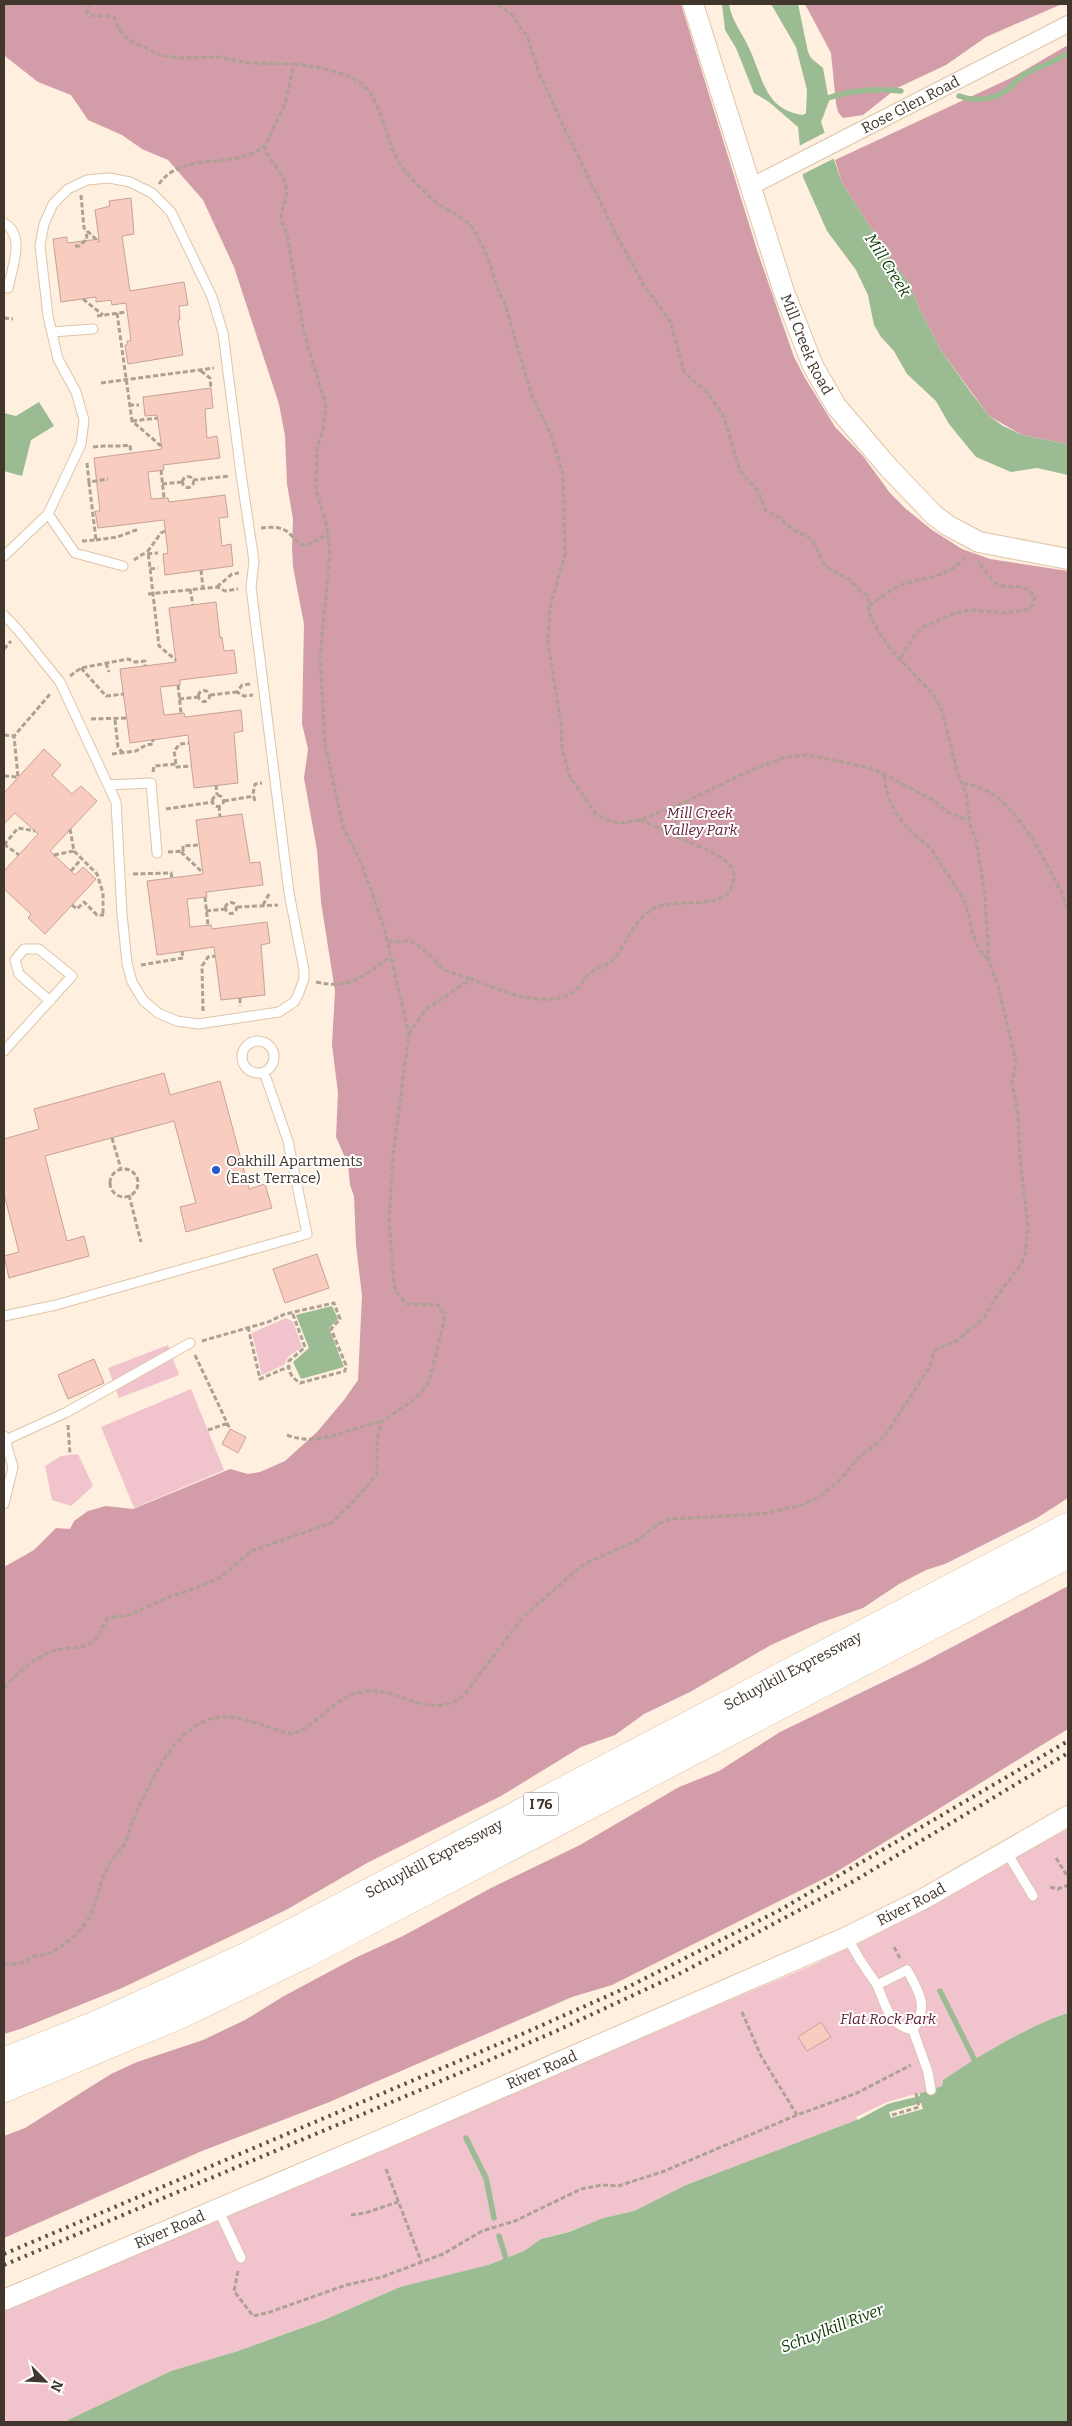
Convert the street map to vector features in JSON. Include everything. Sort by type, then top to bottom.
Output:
[{"type":"highway","name":"Schuylkill Expressway","points":[[4,2062],[161,1997],[266,1947],[1068,1527]]},
{"type":"highway","name":"Schuylkill Expressway","points":[[4,2088],[181,2014],[311,1951],[1068,1554]]},
{"type":"street","name":"Mill Creek Road","points":[[693,4],[784,292],[802,343],[832,399],[877,455],[934,515],[975,546],[1068,559]]},
{"type":"street","name":"Rose Glen Road","points":[[752,186],[1068,24]]},
{"type":"street","name":"River Road","points":[[4,2300],[383,2139],[847,1937],[925,1898],[1068,1816]]},
{"type":"lane","points":[[4,556],[48,514],[82,449],[84,420],[76,392],[58,358],[48,316],[40,245],[44,224],[53,204],[68,189],[80,182],[109,178],[130,182],[152,193],[171,212],[212,297],[223,333],[226,367],[254,561],[251,587],[275,782],[289,893],[304,979],[294,1002],[280,1012],[204,1022],[177,1021],[158,1013],[143,1000],[132,982],[128,967],[122,914],[116,802],[60,682],[20,631],[4,615]]},
{"type":"lane","points":[[4,224],[13,231],[16,242],[8,288]]},
{"type":"lane","points":[[52,332],[93,329]]},
{"type":"lane","points":[[48,514],[75,553],[123,566]]},
{"type":"lane","points":[[108,786],[151,782],[157,853]]},
{"type":"lane","points":[[4,1051],[50,1001],[72,976],[39,949],[24,949],[15,960],[19,974],[50,1001]]},
{"type":"lane","points":[[4,1316],[56,1305],[307,1234],[288,1141],[264,1072]]},
{"type":"lane","points":[[4,1504],[13,1467],[5,1438],[67,1412],[190,1342]]},
{"type":"lane","points":[[1006,1852],[1033,1896]]},
{"type":"lane","points":[[847,1937],[877,1985],[891,2017],[901,2027],[913,2030]]},
{"type":"lane","points":[[877,1985],[907,1970],[922,2003],[921,2018],[913,2030]]},
{"type":"lane","points":[[913,2030],[923,2058],[931,2090]]},
{"type":"lane","points":[[218,2209],[241,2258]]},
{"type":"path","points":[[4,1964],[16,1964],[51,1952],[84,1927],[93,1912],[108,1866],[126,1842],[131,1827],[160,1767],[174,1746],[192,1727],[216,1718],[229,1718],[248,1720],[292,1734],[342,1700],[366,1691],[381,1690],[432,1706],[454,1702],[463,1696],[524,1616],[584,1564],[638,1540],[658,1524],[670,1519],[737,1517],[781,1511],[802,1504],[831,1488],[857,1459],[876,1444],[929,1368],[935,1350],[956,1342],[990,1311],[994,1300],[1021,1264],[1028,1243],[1018,1113],[1012,1083],[1016,1062],[1014,1046],[999,989],[989,960],[986,896],[976,840],[970,821],[963,784],[957,771],[941,707],[878,631],[868,607],[868,596],[860,591],[850,580],[825,566],[813,542],[807,536],[793,530],[778,517],[766,511],[758,491],[740,471],[724,417],[706,391],[691,379],[684,370],[670,321],[643,284],[616,234],[559,117],[538,70],[527,36],[512,15],[497,4]]},
{"type":"path","points":[[294,64],[312,66],[363,84],[374,101],[388,142],[402,166],[438,203],[467,222],[475,231],[499,294],[504,300],[531,393],[551,435],[563,474],[565,554],[550,607],[548,644],[565,762],[570,777],[596,814],[610,821],[621,823],[640,820],[687,801],[749,771],[785,757],[820,756],[874,769],[884,776],[906,784],[933,800],[949,813],[970,821]]},
{"type":"path","points":[[152,193],[165,176],[177,168],[253,155],[264,146]]},
{"type":"path","points":[[75,246],[79,246],[86,238],[80,182]]},
{"type":"path","points":[[86,230],[99,242]]},
{"type":"path","points":[[83,299],[104,315]]},
{"type":"path","points":[[88,318],[126,312]]},
{"type":"path","points":[[117,313],[132,422],[161,446]]},
{"type":"path","points":[[4,318],[13,319]]},
{"type":"path","points":[[101,384],[226,367]]},
{"type":"path","points":[[201,371],[210,378],[211,388]]},
{"type":"path","points":[[130,405],[139,405]]},
{"type":"path","points":[[132,422],[158,418]]},
{"type":"path","points":[[96,540],[89,482],[82,449],[110,444],[118,447],[130,445],[131,453]]},
{"type":"path","points":[[160,470],[164,498]]},
{"type":"path","points":[[183,482],[187,476],[193,480],[241,474]]},
{"type":"path","points":[[89,482],[108,479]]},
{"type":"path","points":[[162,484],[183,482],[189,487],[192,486],[193,480]]},
{"type":"path","points":[[67,542],[117,537],[138,529]]},
{"type":"path","points":[[249,529],[282,529],[289,533],[298,544],[306,546],[328,534]]},
{"type":"path","points":[[165,531],[161,533],[148,554],[159,646],[176,660]]},
{"type":"path","points":[[868,607],[893,589],[940,576],[953,570],[975,546],[997,583],[1008,587],[1024,587],[1034,597],[1034,604],[1030,608],[1006,613],[971,610],[954,613],[929,624],[915,634],[901,658]]},
{"type":"path","points":[[123,566],[148,554],[158,553]]},
{"type":"path","points":[[150,569],[158,568]]},
{"type":"path","points":[[200,570],[203,588]]},
{"type":"path","points":[[217,587],[232,574],[253,573]]},
{"type":"path","points":[[148,594],[217,587],[225,591],[251,587]]},
{"type":"path","points":[[190,589],[193,605]]},
{"type":"path","points":[[149,603],[154,602]]},
{"type":"path","points":[[106,663],[108,672]]},
{"type":"path","points":[[82,668],[106,696],[124,694]]},
{"type":"path","points":[[178,685],[181,713]]},
{"type":"path","points":[[198,697],[202,691],[207,691],[210,695]]},
{"type":"path","points":[[179,699],[198,697],[202,701],[206,701],[210,695],[237,692]]},
{"type":"path","points":[[78,720],[101,718],[115,720],[127,718]]},
{"type":"path","points":[[115,720],[118,747],[122,752]]},
{"type":"path","points":[[4,776],[18,777],[14,736]]},
{"type":"path","points":[[112,754],[136,751],[146,745],[153,744],[153,740]]},
{"type":"path","points":[[188,744],[180,744],[174,751],[177,768],[191,766]]},
{"type":"path","points":[[151,782],[154,766],[176,764]]},
{"type":"path","points":[[884,776],[886,793],[892,807],[914,835],[931,850],[962,896],[973,937],[981,954],[989,960]]},
{"type":"path","points":[[255,801],[255,784],[275,782]]},
{"type":"path","points":[[963,784],[979,788],[991,795],[1020,821],[1038,845],[1062,892],[1068,914]]},
{"type":"path","points":[[216,785],[218,795],[224,801]]},
{"type":"path","points":[[212,802],[213,798],[218,795]]},
{"type":"path","points":[[218,806],[224,801],[254,796]]},
{"type":"path","points":[[671,833],[673,822],[685,807],[687,801]]},
{"type":"path","points":[[153,810],[212,802],[218,806],[220,816]]},
{"type":"path","points":[[388,942],[411,941],[428,953],[444,970],[516,995],[543,999],[559,998],[575,992],[587,976],[611,962],[642,916],[667,902],[707,902],[724,896],[733,882],[732,866],[723,858],[640,820]]},
{"type":"path","points":[[19,855],[4,845],[18,828],[35,831]]},
{"type":"path","points":[[70,829],[74,851],[97,874],[103,893],[103,915]]},
{"type":"path","points":[[181,851],[183,851],[183,846],[199,845]]},
{"type":"path","points":[[54,855],[74,851]]},
{"type":"path","points":[[157,853],[181,851],[202,872]]},
{"type":"path","points":[[71,871],[82,858]]},
{"type":"path","points":[[120,875],[171,873],[172,878]]},
{"type":"path","points":[[206,911],[226,909],[231,903],[237,907],[263,905],[269,894]]},
{"type":"path","points":[[204,897],[208,925]]},
{"type":"path","points":[[72,905],[77,909],[84,902],[97,915],[122,914]]},
{"type":"path","points":[[226,909],[231,914],[235,912],[237,907]]},
{"type":"path","points":[[128,967],[183,958],[182,951]]},
{"type":"path","points":[[204,1022],[202,966],[208,957],[215,956]]},
{"type":"path","points":[[304,979],[340,985],[362,978],[390,958]]},
{"type":"path","points":[[409,1034],[425,1010],[471,979]]},
{"type":"path","points":[[112,1138],[121,1169]]},
{"type":"path","points":[[121,1169],[129,1170],[138,1178],[136,1191],[129,1195],[120,1196],[111,1187],[114,1174],[121,1169]]},
{"type":"path","points":[[129,1195],[141,1242]]},
{"type":"path","points":[[230,1429],[190,1342],[248,1327],[292,1312],[334,1303],[340,1318],[339,1322],[331,1329],[346,1365],[345,1371],[300,1384],[293,1379],[289,1367],[290,1361],[305,1347],[292,1312]]},
{"type":"path","points":[[248,1327],[260,1379],[289,1367]]},
{"type":"path","points":[[67,1412],[70,1455]]},
{"type":"path","points":[[287,1435],[298,1439],[325,1438],[366,1424],[381,1422]]},
{"type":"path","points":[[208,1430],[228,1423]]},
{"type":"path","points":[[1056,1858],[1068,1877]]},
{"type":"path","points":[[1050,1887],[1058,1889],[1068,1885]]},
{"type":"path","points":[[742,2012],[761,2056],[797,2115]]},
{"type":"path","points":[[234,2284],[234,2292],[253,2316],[270,2312],[346,2285],[382,2277],[443,2254],[482,2231],[515,2221],[582,2189],[602,2185],[618,2186],[662,2172],[797,2115],[857,2093],[923,2058]]},
{"type":"path","points":[[892,2115],[919,2107],[916,2092]]},
{"type":"path","points":[[386,2169],[421,2261]]},
{"type":"path","points":[[351,2215],[366,2213],[398,2202]]},
{"type":"green space","name":"Mill Creek Valley Park","points":[[4,4],[681,4],[757,250],[794,357],[835,427],[863,456],[890,493],[906,509],[932,530],[962,549],[990,559],[1068,571],[1068,1498],[1037,1518],[945,1564],[926,1570],[899,1584],[863,1608],[820,1623],[771,1645],[690,1692],[644,1714],[615,1735],[581,1747],[501,1796],[367,1863],[286,1910],[122,1988],[4,2034],[4,1567],[34,1550],[56,1528],[70,1529],[74,1521],[88,1511],[106,1506],[133,1509],[230,1469],[248,1474],[260,1472],[285,1461],[317,1432],[358,1380],[362,1296],[356,1245],[354,1196],[350,1185],[348,1164],[336,1137],[338,1093],[332,1045],[335,991],[321,902],[317,850],[304,778],[308,749],[302,724],[304,624],[293,567],[293,519],[287,484],[285,436],[279,404],[234,267],[203,200],[168,160],[142,149],[122,135],[88,120],[71,95],[38,82],[6,57],[4,53]]},
{"type":"green space","points":[[805,4],[1062,4],[986,37],[946,65],[897,88],[863,115],[843,118],[838,112],[836,104],[831,53]]},
{"type":"green space","points":[[1068,45],[1068,444],[1022,435],[989,416],[942,352],[921,312],[909,283],[890,258],[842,183],[835,160],[1013,77]]},
{"type":"green space","points":[[286,1318],[293,1322],[302,1347],[289,1356],[284,1365],[262,1375],[252,1333]]},
{"type":"green space","points":[[168,1345],[179,1375],[119,1398],[108,1368]]},
{"type":"green space","points":[[191,1389],[224,1470],[134,1508],[101,1427]]},
{"type":"green space","points":[[78,1454],[93,1486],[71,1506],[52,1500],[45,1466],[61,1456]]},
{"type":"green space","points":[[1068,1586],[1068,1729],[833,1874],[612,1985],[572,1997],[327,2103],[202,2151],[4,2238],[4,2136],[25,2128],[111,2074],[137,2062],[203,2040],[245,2020],[284,1996],[355,1958],[403,1936],[491,1888],[580,1845],[679,1787],[719,1771],[780,1732],[920,1664]]},
{"type":"green space","name":"Flat Rock Park","points":[[1068,1829],[1068,2013],[1021,2033],[987,2052],[943,2080],[942,2086],[888,2104],[859,2119],[686,2185],[634,2211],[603,2218],[568,2232],[541,2239],[524,2251],[488,2265],[400,2287],[324,2320],[238,2351],[171,2371],[64,2422],[4,2422],[4,2310],[815,1964],[914,1914]]},
{"type":"water","name":"Mill Creek","points":[[722,4],[729,4],[734,20],[748,46],[766,90],[772,99],[790,112],[803,115],[806,113],[807,90],[796,47],[771,4],[798,4],[808,52],[811,58],[823,68],[829,101],[821,122],[842,183],[890,258],[909,283],[921,312],[942,352],[989,416],[1003,426],[1022,435],[1068,444],[1068,475],[1037,468],[1011,472],[976,457],[949,424],[936,401],[907,374],[894,351],[881,337],[874,325],[868,295],[856,270],[827,231],[803,177],[798,127],[769,102],[754,93],[736,48],[725,30]]},
{"type":"water","points":[[39,402],[54,426],[31,440],[22,476],[4,471],[4,413],[16,416]]},
{"type":"water","points":[[332,1306],[338,1319],[329,1328],[344,1367],[301,1379],[293,1362],[309,1348],[296,1315]]},
{"type":"water","name":"Schuylkill River","points":[[1068,2013],[1068,2422],[64,2422],[171,2371],[238,2351],[324,2320],[400,2287],[488,2265],[524,2251],[541,2239],[569,2232],[603,2218],[634,2211],[686,2185],[859,2119],[888,2104],[942,2086],[943,2080],[987,2052],[1021,2033]]},
{"type":"pier","points":[[826,132],[837,157],[801,175],[799,146]]},
{"type":"pier","points":[[919,2093],[920,2096],[887,2104],[858,2120],[856,2117],[887,2102]]},
{"type":"pier","points":[[921,2103],[923,2109],[891,2118],[889,2112]]},
{"type":"building","points":[[131,198],[134,234],[122,236],[130,291],[184,282],[188,305],[179,306],[180,320],[178,320],[183,355],[128,364],[125,345],[127,345],[127,341],[131,341],[126,303],[112,305],[111,300],[96,302],[96,297],[61,302],[53,239],[67,237],[67,243],[99,239],[95,210],[110,206],[109,201]]},
{"type":"building","points":[[211,388],[213,408],[205,409],[207,438],[217,436],[220,458],[163,465],[164,470],[148,472],[151,499],[168,498],[169,502],[225,495],[228,517],[219,518],[222,546],[231,544],[233,566],[165,575],[163,554],[168,553],[164,520],[98,528],[95,511],[100,511],[94,458],[162,449],[157,415],[145,416],[143,397]]},
{"type":"building","points":[[216,602],[220,638],[222,637],[224,651],[234,650],[237,673],[180,680],[180,685],[160,687],[164,715],[184,713],[185,717],[241,710],[243,731],[234,733],[238,783],[194,788],[188,735],[130,743],[120,669],[176,662],[169,608]]},
{"type":"building","points":[[44,749],[61,765],[52,775],[72,794],[81,786],[97,801],[50,851],[75,875],[83,867],[96,879],[45,934],[28,918],[31,914],[4,889],[4,871],[38,834],[15,813],[4,824],[4,793]]},
{"type":"building","points":[[242,814],[250,863],[260,862],[263,885],[206,892],[207,897],[187,899],[190,927],[211,925],[212,929],[267,922],[270,943],[261,945],[265,995],[221,1000],[214,947],[157,955],[147,881],[203,874],[196,820]]},
{"type":"building","name":"Oakhill Apartments (East Terrace)","points":[[164,1073],[170,1095],[220,1081],[249,1189],[265,1184],[272,1208],[186,1232],[180,1207],[196,1203],[174,1121],[45,1156],[67,1241],[84,1236],[89,1256],[9,1278],[4,1256],[19,1252],[4,1194],[4,1139],[39,1129],[34,1109]]},
{"type":"building","points":[[317,1254],[329,1288],[285,1303],[273,1269]]},
{"type":"building","points":[[94,1359],[104,1383],[68,1399],[58,1375]]},
{"type":"building","points":[[230,1429],[246,1437],[238,1453],[222,1444]]},
{"type":"building","points":[[821,2022],[831,2037],[807,2051],[798,2037]]},
{"type":"waterway","points":[[959,96],[971,99],[997,96],[1022,76],[1068,53]]},
{"type":"waterway","points":[[822,100],[841,94],[861,91],[901,91]]},
{"type":"waterway","points":[[940,1991],[977,2065]]},
{"type":"waterway","points":[[466,2138],[486,2178],[494,2218]]},
{"type":"waterway","points":[[499,2236],[508,2265]]},
{"type":"railway","points":[[4,2254],[520,2035],[630,1986],[780,1910],[1068,1741]]},
{"type":"railway","points":[[4,2265],[425,2088],[556,2031],[681,1973],[854,1881],[1068,1753]]},
{"type":"place","name":"Oakhill Apartments (East Terrace)","points":[[216,1170]]}]
